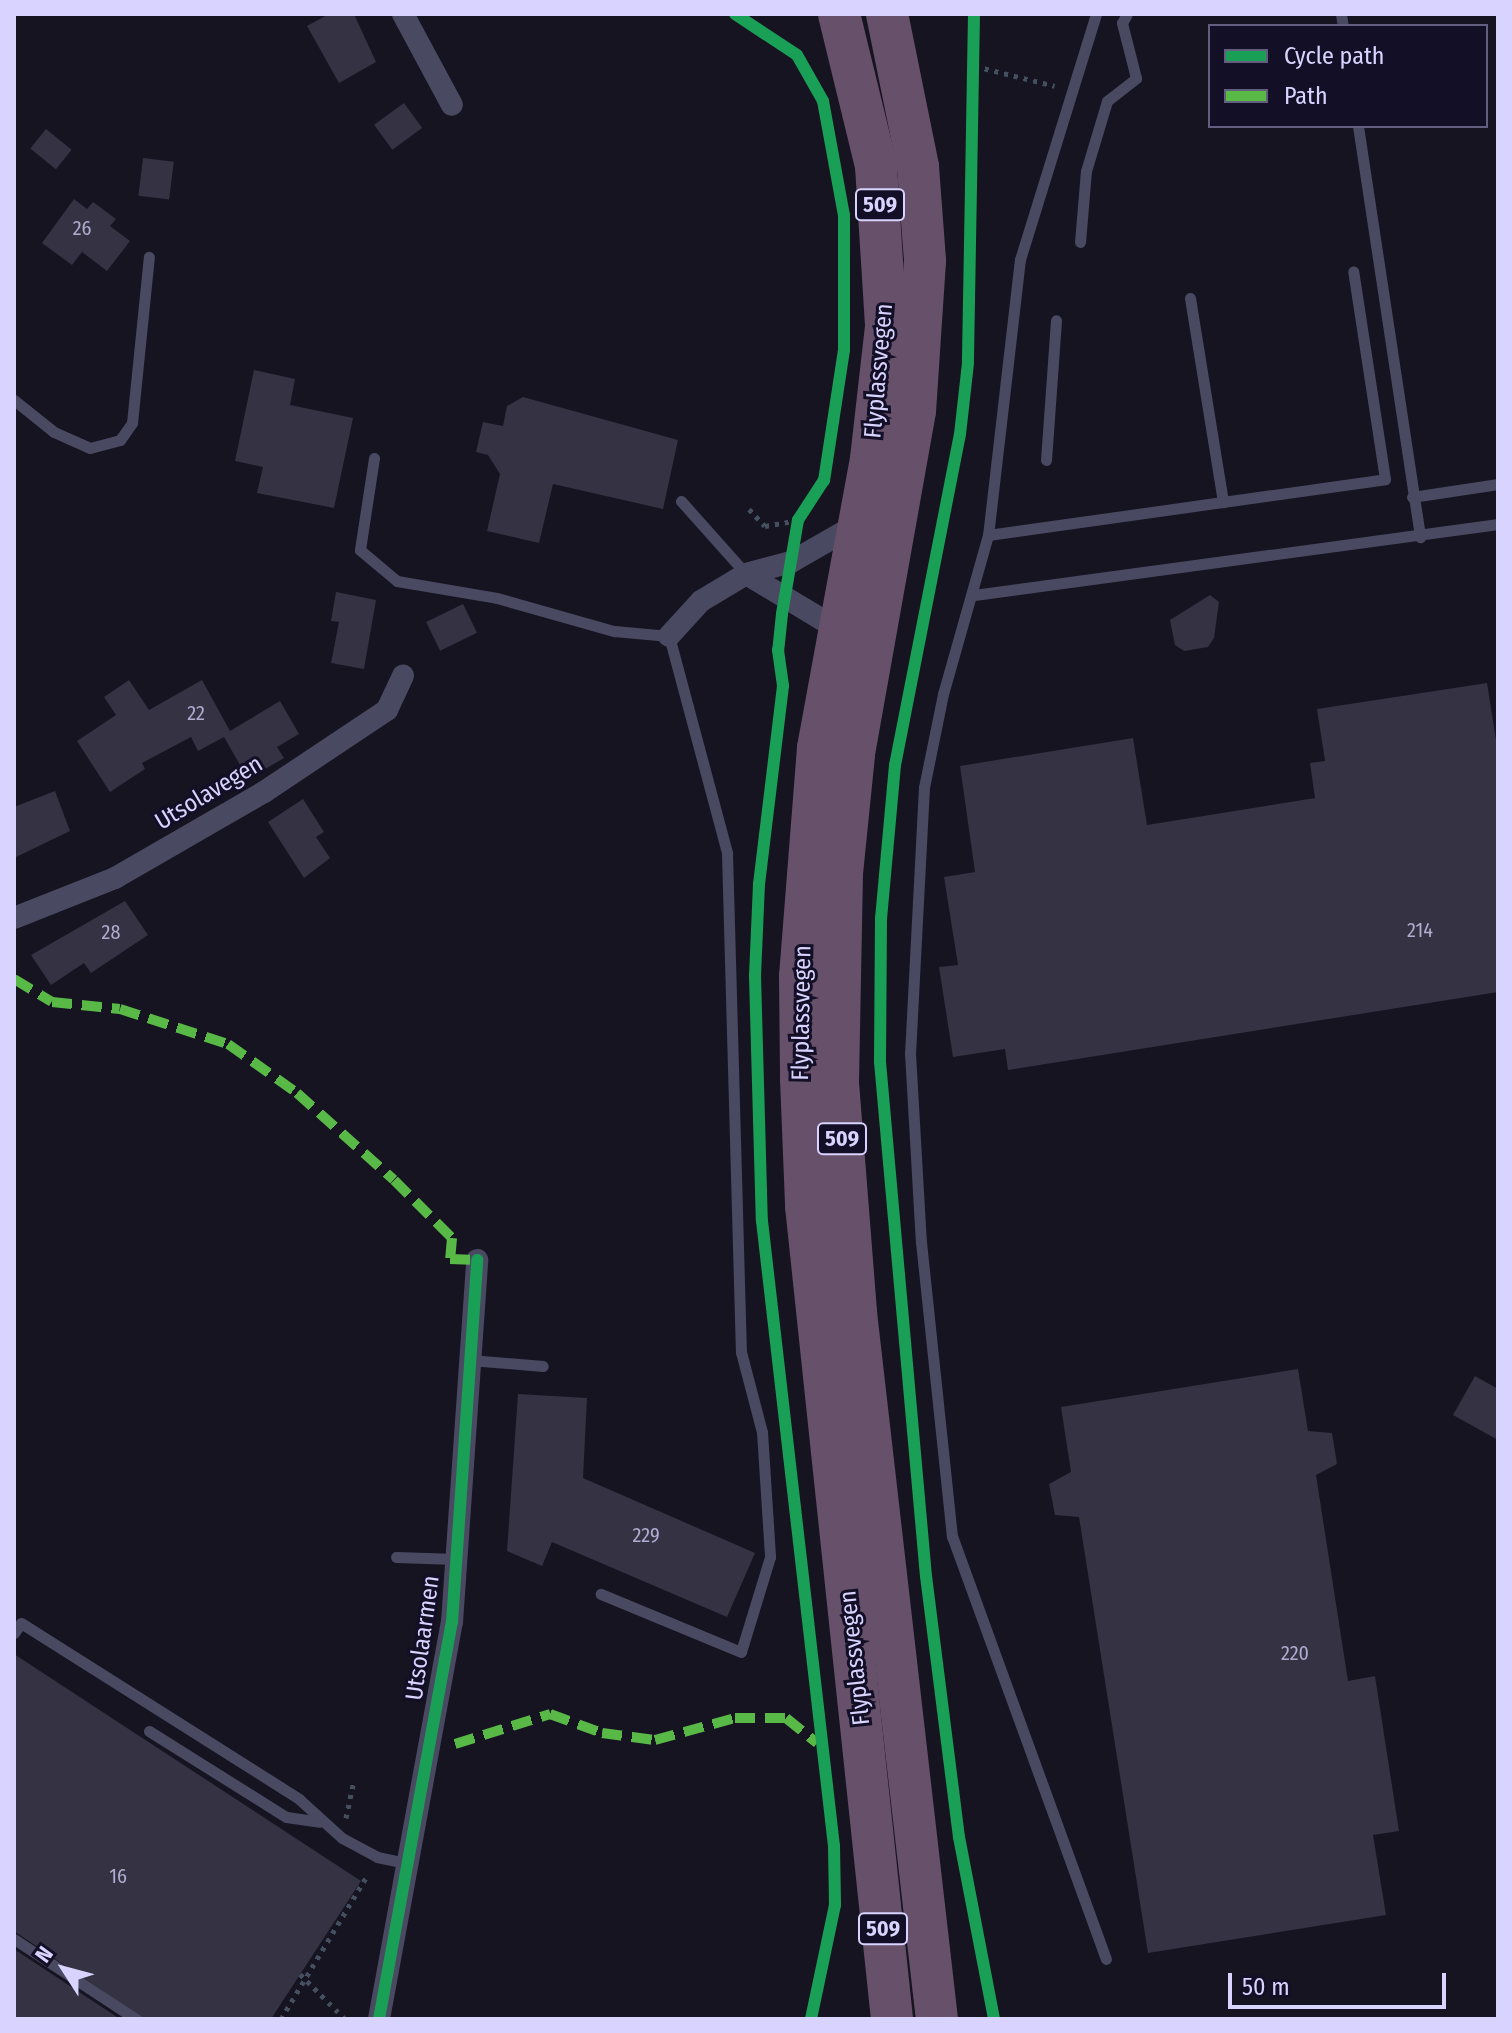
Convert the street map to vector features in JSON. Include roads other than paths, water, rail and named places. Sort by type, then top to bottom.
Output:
[{"type":"highway","name":"Flyplassvegen","points":[[839,14],[876,166],[885,257],[879,401],[859,523],[836,628],[807,864],[801,1079],[806,1206],[892,2019]]},
{"type":"highway","name":"Flyplassvegen","points":[[887,14],[918,167],[925,261],[915,411],[852,770],[842,873],[838,1083],[856,1313],[937,2019]]},
{"type":"street","points":[[403,14],[452,105]]},
{"type":"street","points":[[669,636],[701,601],[746,574],[791,562],[859,523]]},
{"type":"street","points":[[746,574],[836,628]]},
{"type":"street","name":"Utsolavegen","points":[[14,918],[115,878],[264,792],[387,710],[403,675]]},
{"type":"street","name":"Utsolaarmen","points":[[379,2019],[452,1622],[477,1260]]},
{"type":"lane","points":[[1096,14],[1020,259],[988,535],[974,595],[943,694],[917,852],[910,1053],[923,1257],[952,1536],[1106,1959]]},
{"type":"lane","points":[[1080,242],[1086,171],[1107,101],[1136,78],[1122,23],[1127,14]]},
{"type":"lane","points":[[1358,128],[1420,537]]},
{"type":"lane","points":[[14,400],[54,432],[90,448],[120,440],[132,423],[149,257]]},
{"type":"lane","points":[[988,535],[1385,479],[1353,271]]},
{"type":"lane","points":[[1190,298],[1223,502]]},
{"type":"lane","points":[[1046,460],[1056,320]]},
{"type":"lane","points":[[374,458],[360,550],[397,581],[497,598],[614,631],[669,636],[727,853],[741,1352],[762,1432],[770,1557],[741,1652],[601,1594]]},
{"type":"lane","points":[[1412,497],[1498,484]]},
{"type":"lane","points":[[681,501],[746,574]]},
{"type":"lane","points":[[974,595],[1420,537],[1498,524]]},
{"type":"lane","points":[[470,1360],[543,1366]]},
{"type":"lane","points":[[396,1557],[456,1559]]},
{"type":"lane","points":[[14,1633],[21,1623],[299,1799],[320,1822],[342,1838],[370,1853],[406,1863]]},
{"type":"lane","points":[[149,1731],[286,1817],[320,1822]]},
{"type":"lane","points":[[14,1939],[136,2019]]}]
